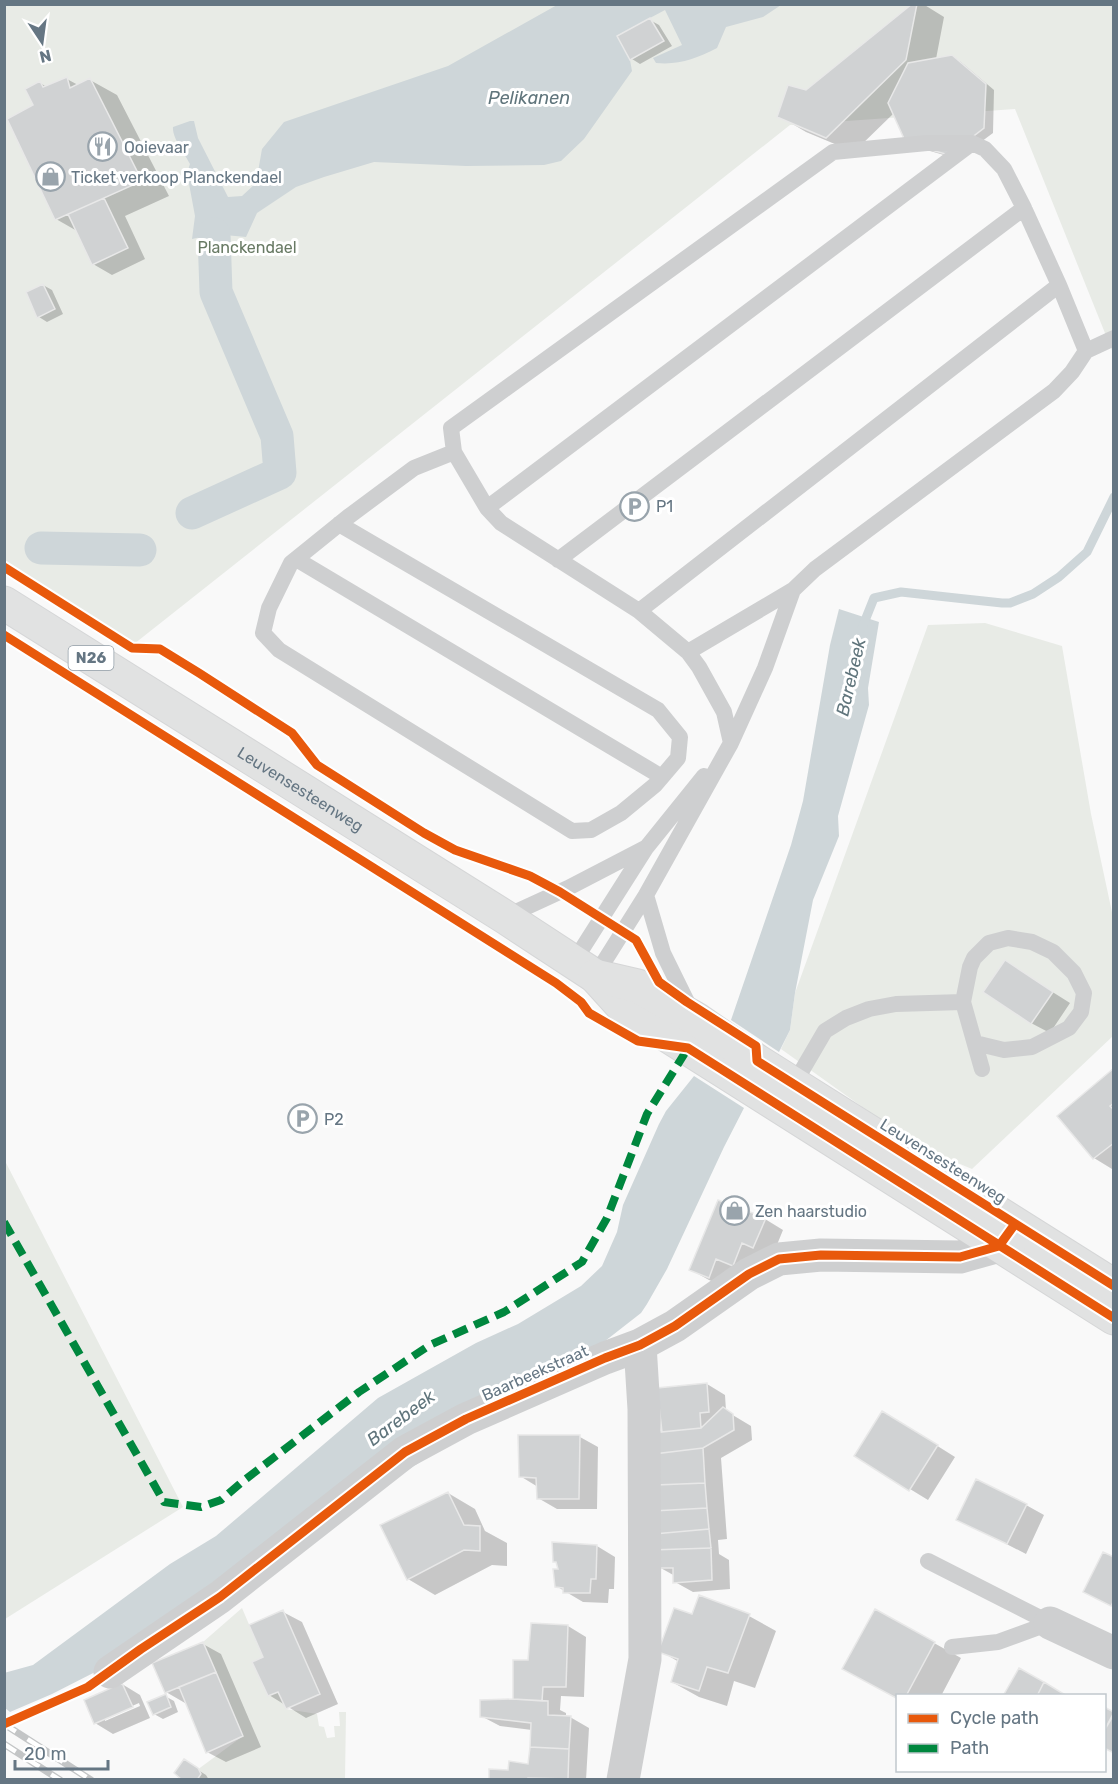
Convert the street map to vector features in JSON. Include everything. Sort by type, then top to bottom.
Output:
[{"type":"main road","name":"Leuvensesteenweg","points":[[4,603],[505,917],[584,970],[624,1008],[921,1194],[1113,1287]]},
{"type":"main road","name":"Leuvensesteenweg","points":[[584,970],[638,986],[696,1019],[794,1084],[1007,1235],[1113,1318]]},
{"type":"street","name":"Baarbeekstraat","points":[[110,1672],[220,1597],[405,1452],[466,1419],[640,1345],[675,1326],[749,1274],[779,1259],[821,1255],[960,1257],[1007,1235]]},
{"type":"street","points":[[623,1779],[645,1659],[644,1408],[640,1345]]},
{"type":"street","points":[[1050,1623],[1113,1653]]},
{"type":"lane","points":[[731,743],[724,712],[688,652],[639,611],[501,523],[487,508],[454,452],[451,428],[833,152],[927,143],[972,143],[985,149],[1004,168],[1024,208],[1086,351]]},
{"type":"lane","points":[[487,508],[972,143]]},
{"type":"lane","points":[[558,560],[1024,208]]},
{"type":"lane","points":[[639,611],[1059,285]]},
{"type":"lane","points":[[688,652],[793,590],[815,569],[1054,392],[1072,372],[1086,351],[1113,338]]},
{"type":"lane","points":[[339,524],[658,710],[680,737],[678,758],[655,785],[621,813],[591,830],[572,831],[279,650],[262,633],[269,608],[291,563],[339,524],[414,468],[454,452]]},
{"type":"lane","points":[[296,559],[662,777]]},
{"type":"lane","points":[[584,970],[646,896],[731,743],[765,668],[793,590]]},
{"type":"lane","points":[[584,970],[646,848],[731,743]]},
{"type":"lane","points":[[505,917],[646,848]]},
{"type":"lane","points":[[646,896],[663,953],[696,1019]]},
{"type":"lane","points":[[975,1043],[1004,1050],[1032,1047],[1069,1028],[1081,1012],[1084,993],[1074,973],[1053,952],[1032,942],[1008,938],[989,943],[974,958],[963,1002],[981,1069]]},
{"type":"lane","points":[[794,1084],[825,1031],[846,1018],[869,1009],[896,1005],[963,1002]]},
{"type":"lane","points":[[928,1560],[1050,1623]]},
{"type":"lane","points":[[952,1647],[998,1642],[1050,1623]]},
{"type":"green space","name":"Planckendael","points":[[4,5],[1113,5],[1113,353],[1015,109],[790,125],[134,644],[5,561]]},
{"type":"green space","points":[[985,623],[1062,646],[1091,814],[1113,917],[1113,1036],[972,1169],[917,1146],[781,1049],[790,1030],[795,993],[928,625]]},
{"type":"green space","points":[[4,1159],[183,1507],[5,1619],[4,1619]]},
{"type":"green space","points":[[242,1608],[263,1657],[252,1662],[268,1696],[278,1692],[286,1709],[317,1714],[319,1726],[324,1727],[327,1738],[335,1737],[334,1726],[340,1726],[339,1712],[346,1712],[345,1779],[203,1780],[193,1773],[243,1736],[203,1642]]},
{"type":"water","name":"Pelikanen","points":[[557,5],[781,5],[763,17],[726,27],[717,48],[680,62],[656,63],[653,58],[682,45],[665,10],[618,35],[630,60],[632,71],[584,139],[561,161],[544,165],[466,166],[374,162],[296,187],[257,213],[246,237],[214,234],[192,239],[195,216],[187,173],[190,164],[177,141],[173,127],[194,121],[198,138],[228,197],[242,196],[256,183],[262,149],[284,122],[448,66]]},
{"type":"water","points":[[839,609],[879,622],[868,688],[869,705],[838,816],[839,836],[813,900],[790,1030],[779,1052],[731,1020],[791,845],[803,801],[830,645]]},
{"type":"water","points":[[694,1076],[744,1108],[667,1269],[641,1313],[600,1345],[105,1667],[10,1712],[5,1708],[4,1673],[33,1665],[170,1564],[216,1536],[378,1398],[476,1343],[518,1324],[581,1286],[602,1266],[617,1232],[623,1205],[659,1124],[666,1111]]},
{"type":"building","points":[[912,4],[917,4],[906,60],[826,138],[777,117],[788,85],[806,90]]},
{"type":"building","points":[[650,18],[664,41],[630,60],[617,36]]},
{"type":"building","points":[[952,55],[986,84],[984,128],[949,155],[906,143],[888,103],[908,63]]},
{"type":"building","points":[[67,77],[70,88],[90,78],[142,181],[55,220],[7,119],[33,105],[25,89],[40,81],[43,87]]},
{"type":"building","points":[[104,198],[128,248],[92,265],[68,214]]},
{"type":"building","points":[[43,284],[55,309],[37,318],[26,292]]},
{"type":"building","points":[[1005,960],[1053,992],[1031,1024],[983,992]]},
{"type":"building","points":[[1114,1068],[1114,1103],[1110,1106],[1114,1110],[1114,1143],[1093,1159],[1057,1116]]},
{"type":"building","points":[[718,1200],[766,1218],[753,1248],[742,1243],[733,1266],[716,1259],[709,1278],[689,1270]]},
{"type":"building","points":[[707,1383],[709,1412],[700,1413],[701,1428],[662,1432],[657,1388]]},
{"type":"building","points":[[723,1407],[733,1414],[734,1430],[703,1448],[654,1454],[652,1433],[701,1428]]},
{"type":"building","points":[[882,1411],[938,1445],[909,1491],[854,1456]]},
{"type":"building","points":[[518,1435],[580,1435],[579,1499],[537,1499],[536,1478],[519,1477]]},
{"type":"building","points":[[703,1448],[705,1483],[656,1485],[654,1454]]},
{"type":"building","points":[[976,1479],[1027,1504],[1007,1544],[956,1520]]},
{"type":"building","points":[[705,1483],[707,1508],[653,1511],[656,1485]]},
{"type":"building","points":[[448,1492],[464,1525],[480,1526],[480,1551],[464,1550],[407,1580],[380,1525]]},
{"type":"building","points":[[707,1508],[709,1529],[654,1534],[653,1511]]},
{"type":"building","points":[[709,1529],[711,1548],[651,1550],[654,1534]]},
{"type":"building","points":[[552,1542],[597,1545],[596,1579],[591,1579],[590,1593],[563,1593],[563,1588],[555,1587],[553,1569],[558,1569],[556,1562],[553,1562]]},
{"type":"building","points":[[711,1548],[712,1580],[673,1583],[673,1568],[658,1568],[651,1550]]},
{"type":"building","points":[[1103,1552],[1114,1557],[1114,1600],[1111,1606],[1083,1592]]},
{"type":"building","points":[[699,1595],[750,1614],[728,1673],[707,1667],[699,1691],[671,1682],[678,1659],[658,1652],[674,1608],[692,1614]]},
{"type":"building","points":[[875,1609],[935,1642],[907,1694],[896,1694],[896,1698],[842,1669]]},
{"type":"building","points":[[283,1610],[320,1694],[286,1709],[278,1692],[268,1696],[252,1662],[263,1657],[249,1625]]},
{"type":"building","points":[[531,1623],[568,1625],[566,1687],[543,1687],[542,1701],[513,1699],[513,1660],[528,1660]]},
{"type":"building","points":[[203,1642],[216,1672],[165,1693],[152,1663]]},
{"type":"building","points":[[1019,1668],[1044,1682],[1038,1694],[1004,1694]]},
{"type":"building","points":[[216,1672],[243,1736],[206,1753],[179,1687]]},
{"type":"building","points":[[1044,1682],[1064,1694],[1038,1694]]},
{"type":"building","points":[[122,1683],[133,1707],[94,1724],[84,1700]]},
{"type":"building","points":[[166,1694],[171,1707],[153,1715],[147,1702]]},
{"type":"building","points":[[480,1700],[548,1701],[548,1715],[571,1716],[569,1749],[530,1747],[531,1723],[480,1717]]},
{"type":"building","points":[[1106,1708],[1114,1712],[1106,1727]]},
{"type":"building","points":[[1114,1714],[1114,1753],[1106,1749],[1106,1728]]},
{"type":"building","points":[[530,1747],[569,1749],[568,1779],[489,1780],[489,1769],[508,1770],[509,1761],[528,1764]]},
{"type":"building","points":[[184,1759],[198,1768],[201,1774],[197,1780],[182,1780],[174,1773]]},
{"type":"waterway","points":[[192,513],[280,473],[277,436],[216,292],[214,234]]},
{"type":"waterway","name":"Barebeek","points":[[862,628],[874,598],[901,592],[1002,603],[1010,603],[1033,594],[1059,577],[1087,552],[1114,497]]},
{"type":"waterway","points":[[41,548],[140,550]]},
{"type":"railway","points":[[4,1724],[91,1780]]},
{"type":"railway","points":[[4,1744],[60,1780]]},
{"type":"marked path","points":[[4,1222],[164,1502],[201,1507],[221,1500],[359,1392],[430,1345],[504,1312],[582,1262],[607,1218],[647,1114],[688,1048]]},
{"type":"cycle path","points":[[4,567],[132,648],[160,649],[199,673],[292,733],[317,765],[424,833],[455,850],[530,876],[560,892],[636,940],[659,982],[756,1046],[757,1061],[1114,1286]]},
{"type":"cycle path","points":[[4,635],[556,983],[581,1002],[589,1013],[638,1041],[688,1048],[1114,1318]]},
{"type":"cycle path","points":[[4,1724],[88,1687],[220,1597],[405,1452],[466,1419],[640,1345],[675,1326],[749,1274],[779,1259],[821,1255],[960,1257],[999,1246],[1015,1224]]},
{"type":"place","name":"Ooievaar","points":[[103,147]]},
{"type":"place","name":"Ticket verkoop Planckendael","points":[[50,177]]},
{"type":"place","name":"P1","points":[[635,506]]},
{"type":"place","name":"P2","points":[[303,1119]]},
{"type":"place","name":"Zen haarstudio","points":[[734,1211]]}]
